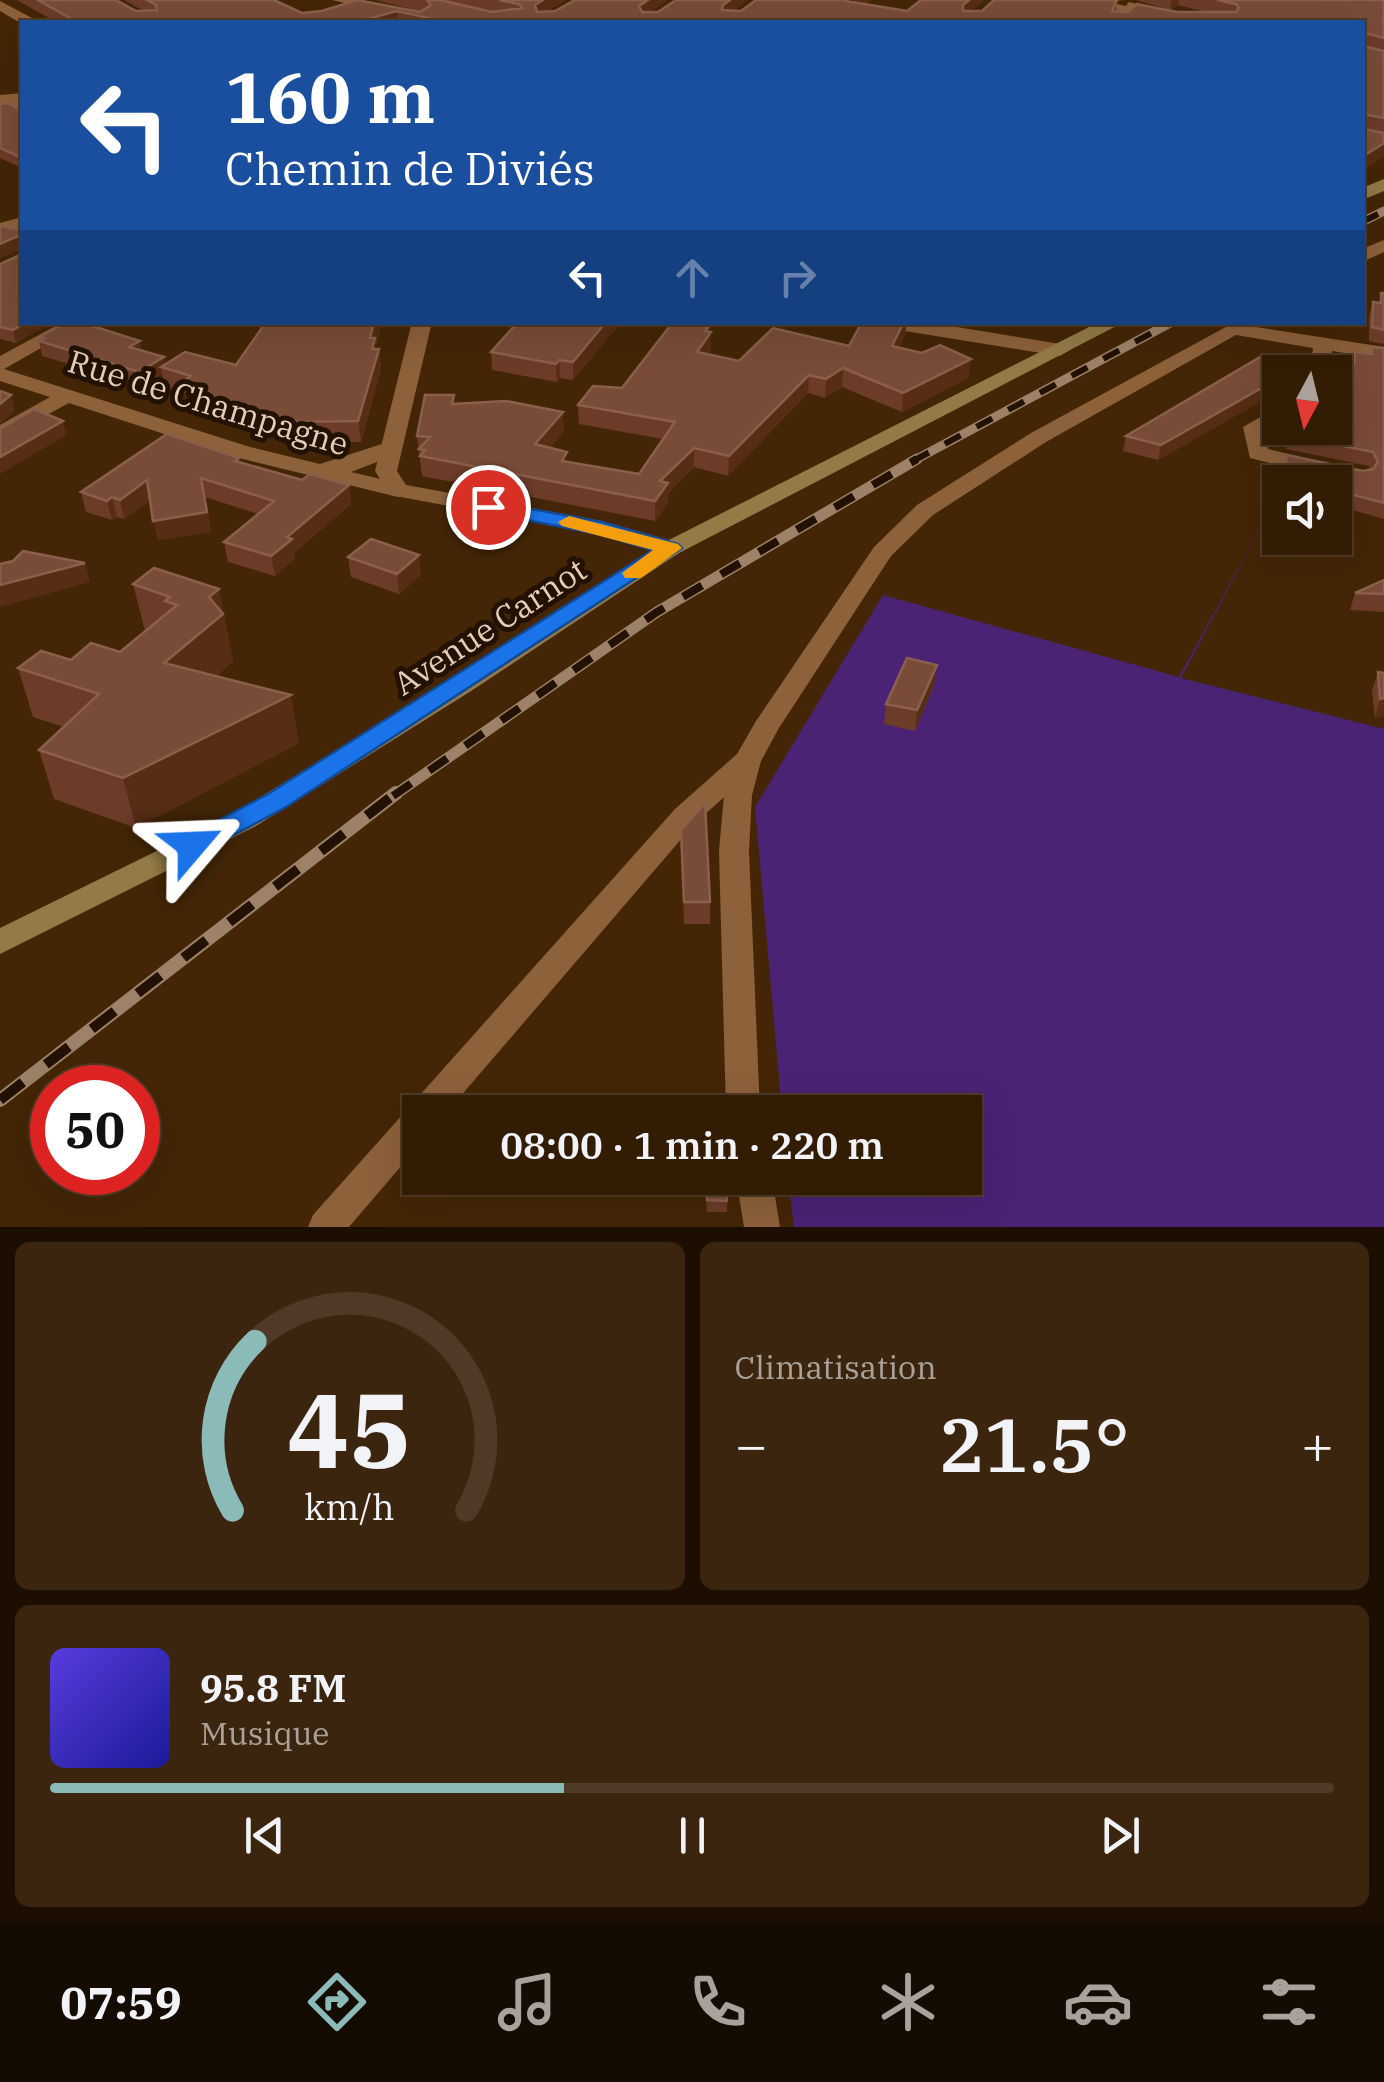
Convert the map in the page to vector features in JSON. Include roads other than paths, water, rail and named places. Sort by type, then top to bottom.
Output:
[{"type":"main road","name":"Avenue Carnot","points":[[0,942],[246,819],[462,685],[671,548],[1109,325]]},
{"type":"street","points":[[336,6],[375,0]]},
{"type":"street","points":[[404,0],[458,11]]},
{"type":"street","points":[[1077,0],[1200,20]]},
{"type":"street","points":[[1110,0],[1132,7]]},
{"type":"street","points":[[359,4],[433,20]]},
{"type":"street","points":[[0,5],[26,20]]},
{"type":"street","points":[[1121,20],[1132,7]]},
{"type":"street","points":[[0,364],[72,325]]},
{"type":"street","points":[[398,490],[386,471],[421,325]]},
{"type":"street","points":[[905,325],[1060,350]]},
{"type":"street","points":[[441,1095],[685,816],[747,761],[899,532],[938,498],[1032,441],[1243,326],[1384,353]]},
{"type":"street","points":[[1322,355],[1323,344]]},
{"type":"street","name":"Rue de Champagne","points":[[0,374],[313,472],[602,528],[671,548]]},
{"type":"street","points":[[0,434],[66,396]]},
{"type":"street","points":[[1262,422],[1254,426],[1258,454],[1305,465]]},
{"type":"street","points":[[313,472],[347,466],[390,449]]},
{"type":"street","points":[[742,1095],[734,851],[738,795],[747,761]]},
{"type":"street","points":[[326,1227],[402,1140]]},
{"type":"street","points":[[757,1195],[762,1227]]},
{"type":"railway","points":[[1365,220],[1384,211]]},
{"type":"railway","points":[[913,461],[1166,325]]},
{"type":"railway","points":[[393,796],[657,612],[917,459]]},
{"type":"railway","points":[[0,1100],[396,793]]}]
